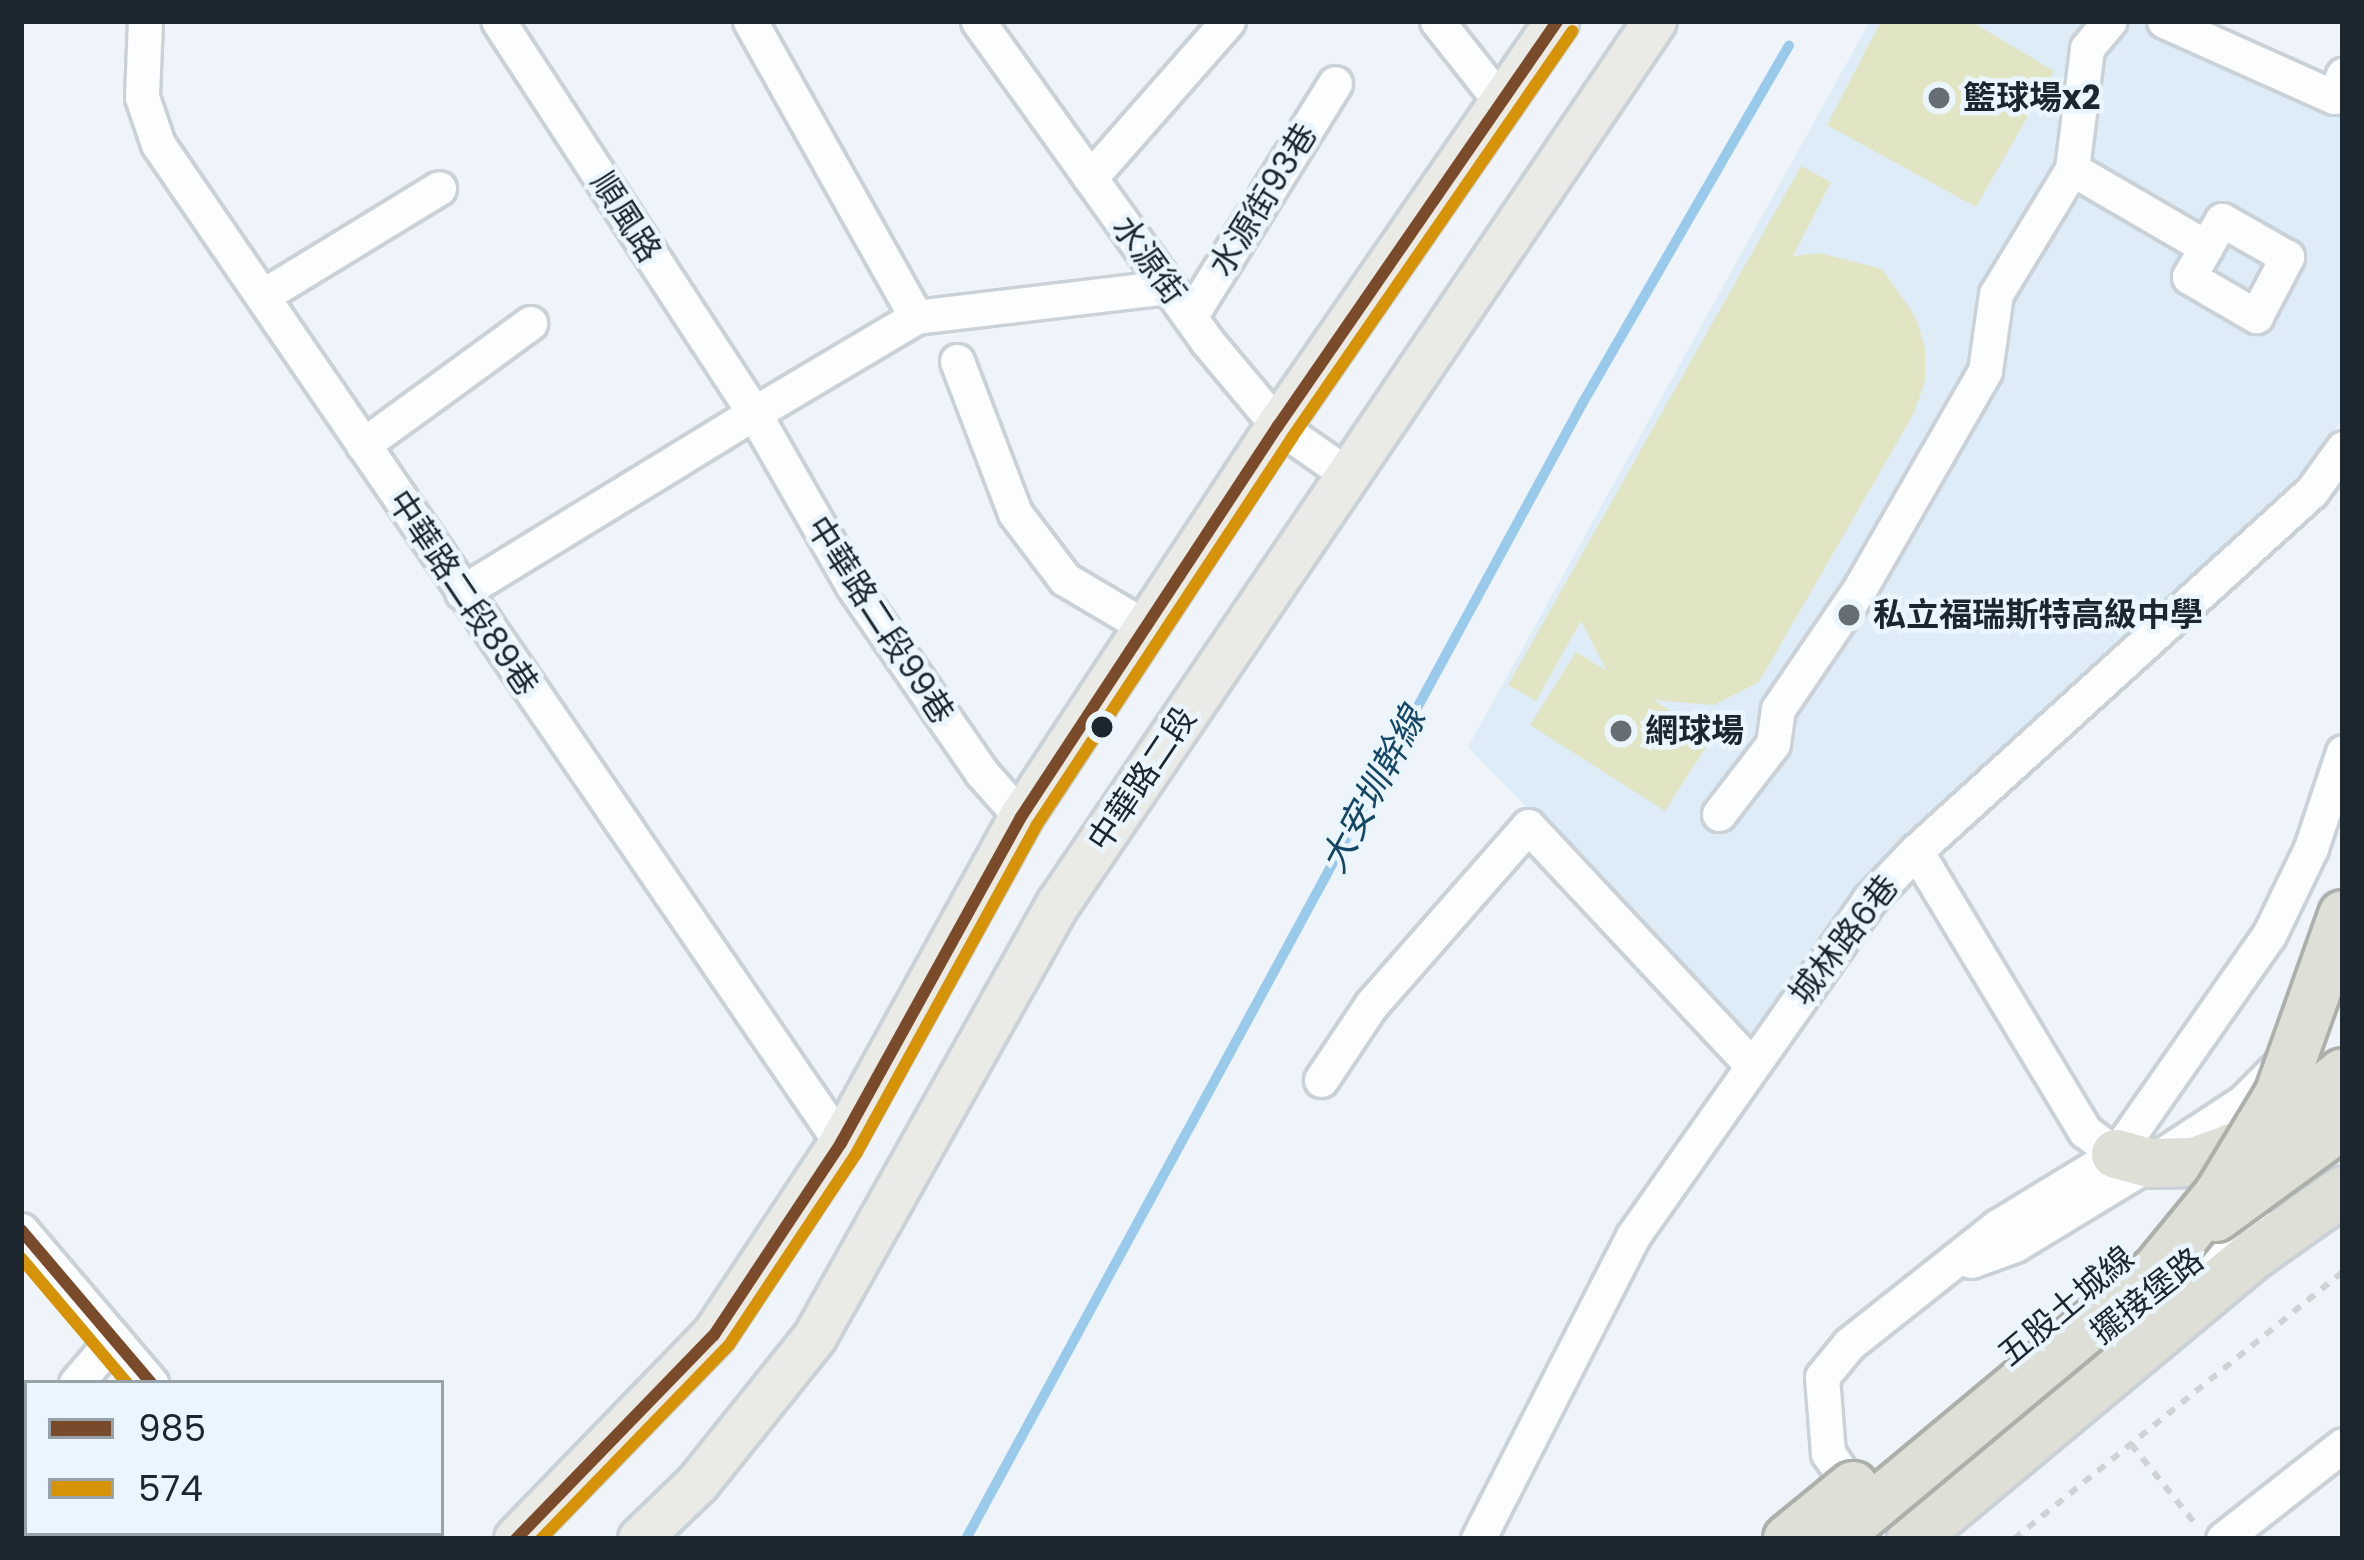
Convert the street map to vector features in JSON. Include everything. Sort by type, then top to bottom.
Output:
[{"type":"highway","points":[[2156,1271],[2219,1194],[2279,1095],[2343,915]]},
{"type":"highway","points":[[2133,1159],[2194,1162],[2265,1136],[2343,1061]]},
{"type":"highway","name":"五股土城線","points":[[1788,1539],[2343,1073]]},
{"type":"highway","points":[[1847,1530],[2272,1179],[2343,1097]]},
{"type":"highway","points":[[1885,1460],[2343,1124]]},
{"type":"highway","points":[[1912,1539],[2257,1252],[2343,1191]]},
{"type":"main road","points":[[516,1539],[714,1335],[841,1143],[1021,817],[1278,426],[1557,21]]},
{"type":"main road","name":"中華路二段","points":[[640,1539],[698,1483],[815,1337],[1059,903],[1655,21]]},
{"type":"street","name":"中華路二段89巷","points":[[146,21],[142,97],[158,144],[841,1143]]},
{"type":"street","name":"順風路","points":[[498,21],[754,413]]},
{"type":"street","points":[[751,21],[916,317]]},
{"type":"street","name":"水源街","points":[[978,21],[1190,317],[1278,426],[1347,474]]},
{"type":"street","points":[[1437,21],[1501,101]]},
{"type":"street","points":[[1719,814],[1773,744],[1778,709],[1859,590],[1985,371],[1996,294],[2072,169],[2086,48],[2110,21]]},
{"type":"street","points":[[2164,21],[2334,97],[2343,75]]},
{"type":"street","points":[[1090,178],[1220,24]]},
{"type":"street","name":"水源街93巷","points":[[1190,317],[1336,83]]},
{"type":"street","points":[[2072,169],[2206,247]]},
{"type":"street","points":[[264,295],[439,188]]},
{"type":"street","points":[[462,592],[916,317],[1169,287]]},
{"type":"street","points":[[363,445],[530,323]]},
{"type":"street","points":[[958,361],[1016,513],[1065,579],[1146,627]]},
{"type":"street","name":"中華路二段99巷","points":[[754,413],[853,586],[982,773],[1021,817]]},
{"type":"street","name":"城林路6巷","points":[[1478,1539],[1634,1236],[1869,900],[1916,851],[2200,598],[2312,491],[2343,448]]},
{"type":"street","points":[[2133,1159],[2269,935],[2311,848],[2343,752]]},
{"type":"street","points":[[1321,1080],[1370,1005],[1528,826],[1750,1064]]},
{"type":"street","points":[[1916,851],[2085,1131],[2133,1159]]},
{"type":"street","points":[[1847,1530],[1828,1453],[1822,1377],[1849,1344],[1952,1268],[2015,1244],[2133,1159],[2243,1102],[2322,1021],[2343,987]]},
{"type":"street","name":"擺接堡路","points":[[1847,1530],[2343,1141]]},
{"type":"street","points":[[21,1230],[148,1380]]},
{"type":"street","points":[[79,1380],[114,1339]]},
{"type":"street","points":[[2223,1539],[2343,1445]]},
{"type":"path","points":[[2014,1539],[2343,1273]]},
{"type":"path","points":[[2130,1444],[2182,1508]]},
{"type":"shaded area","name":"私立福瑞斯特高級中學","points":[[1870,21],[2198,21],[2343,78],[2343,417],[2301,483],[1848,895],[1751,1038],[1468,747]]},
{"type":"green space","name":"籃球場x2","points":[[1881,21],[1970,21],[2054,71],[1976,207],[1827,125]]},
{"type":"green space","points":[[1801,166],[1831,182],[1793,256],[1820,253],[1882,269],[1915,316],[1925,347],[1925,381],[1914,413],[1759,682],[1714,705],[1653,700],[1712,737],[1665,811],[1530,725],[1576,652],[1607,671],[1581,621],[1536,701],[1508,685]]},
{"type":"waterway","name":"大安圳幹線","points":[[966,1539],[1582,404],[1789,46]]},
{"type":"transit line","name":"985","points":[[516,1539],[714,1335],[841,1143],[1021,817],[1278,426],[1557,21]]},
{"type":"transit line","name":"574","points":[[541,1539],[729,1345],[857,1152],[1036,826],[1293,436],[1572,31]]},
{"type":"transit line","name":"985","points":[[21,1230],[148,1380]]},
{"type":"transit line","name":"574","points":[[21,1258],[124,1380]]},
{"type":"place","name":"籃球場x2","points":[[1939,98]]},
{"type":"place","name":"私立福瑞斯特高級中學","points":[[1849,615]]},
{"type":"place","name":"網球場","points":[[1621,731]]}]
